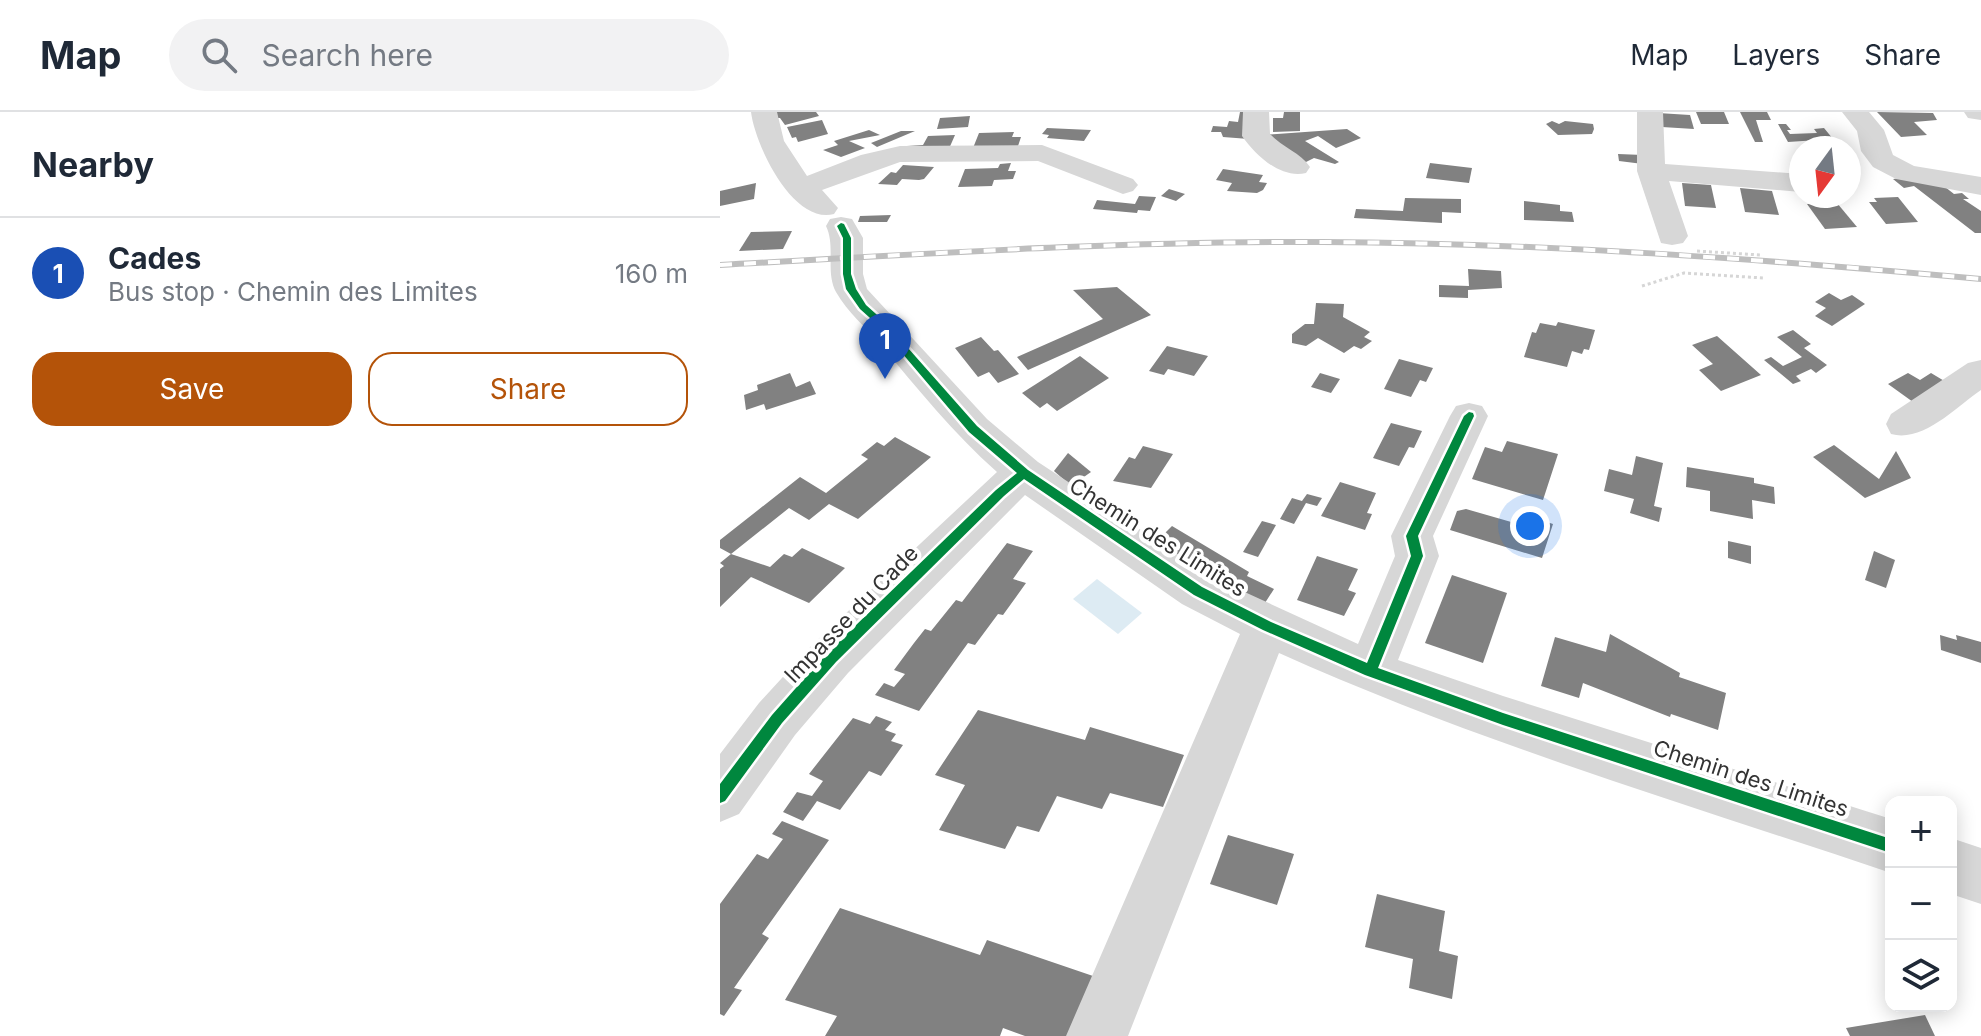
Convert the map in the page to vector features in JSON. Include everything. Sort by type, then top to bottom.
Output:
[{"type":"street","name":"Chemin des Limites","points":[[764,112],[771,148],[780,164],[841,226],[847,238],[847,274],[851,289],[863,307],[973,429],[1024,473],[1161,567],[1267,626],[1370,671],[1503,719],[1885,844]]},
{"type":"street","points":[[1256,112],[1256,136],[1270,151],[1296,167]]},
{"type":"street","points":[[1650,112],[1651,171],[1672,236]]},
{"type":"street","points":[[1855,112],[1870,130],[1875,151],[1883,161],[1906,173],[1981,186]]},
{"type":"street","points":[[802,188],[871,161],[916,154],[1042,153],[1123,185]]},
{"type":"street","points":[[1651,171],[1789,182]]},
{"type":"street","points":[[1905,424],[1981,372]]},
{"type":"street","points":[[1370,671],[1417,556],[1412,536],[1469,416]]},
{"type":"street","name":"Impasse du Cade","points":[[720,796],[777,719],[831,658],[1024,473]]},
{"type":"street","points":[[1097,1036],[1267,626]]},
{"type":"street","points":[[1957,868],[1981,876]]},
{"type":"path","points":[[1672,236],[1677,250],[1760,255]]},
{"type":"path","points":[[1642,286],[1684,273],[1763,278]]},
{"type":"shaded area","points":[[1097,579],[1142,613],[1118,634],[1073,599]]},
{"type":"building","points":[[775,112],[816,112],[819,116],[785,125],[780,118],[776,118]]},
{"type":"building","points":[[1240,112],[1251,112],[1249,139],[1223,137],[1221,132],[1211,132],[1213,126],[1227,127],[1229,121],[1238,122]]},
{"type":"building","points":[[1284,112],[1300,112],[1300,131],[1273,132],[1273,118],[1283,118]]},
{"type":"building","points":[[1696,112],[1724,112],[1729,124],[1701,124]]},
{"type":"building","points":[[1740,112],[1767,112],[1771,120],[1756,120],[1763,142],[1755,142]]},
{"type":"building","points":[[1877,112],[1933,113],[1937,120],[1914,122],[1927,135],[1901,137]]},
{"type":"building","points":[[1658,113],[1690,115],[1694,129],[1662,127]]},
{"type":"building","points":[[970,116],[968,127],[937,129],[940,118]]},
{"type":"building","points":[[822,120],[828,134],[798,142],[796,137],[792,138],[787,127]]},
{"type":"building","points":[[1552,121],[1559,124],[1565,121],[1593,124],[1594,129],[1592,134],[1558,135],[1546,124]]},
{"type":"building","points":[[1778,124],[1786,124],[1791,130],[1787,130],[1790,134],[1817,133],[1814,129],[1824,128],[1831,136],[1789,136],[1788,142]]},
{"type":"building","points":[[1047,128],[1091,130],[1084,141],[1047,138],[1049,135],[1042,134]]},
{"type":"building","points":[[1347,129],[1361,138],[1336,148],[1318,136],[1305,141],[1339,162],[1335,164],[1314,158],[1304,163],[1263,135]]},
{"type":"building","points":[[869,130],[880,135],[849,141],[865,148],[841,157],[823,150],[838,145],[834,141]]},
{"type":"building","points":[[901,131],[915,131],[877,147],[871,143]]},
{"type":"building","points":[[1014,132],[1012,137],[1021,137],[1018,146],[973,148],[979,133]]},
{"type":"building","points":[[955,135],[948,151],[904,152],[907,146],[923,145],[928,136]]},
{"type":"building","points":[[1618,154],[1643,155],[1643,164],[1619,161]]},
{"type":"building","points":[[1011,163],[1008,171],[1016,171],[1013,179],[994,180],[992,186],[958,187],[965,169],[998,168],[1000,164]]},
{"type":"building","points":[[1430,163],[1472,168],[1469,183],[1426,178]]},
{"type":"building","points":[[903,165],[934,167],[924,179],[902,179],[897,185],[878,184],[891,172],[896,173]]},
{"type":"building","points":[[1223,169],[1263,175],[1259,182],[1267,183],[1257,193],[1227,191],[1232,183],[1216,180]]},
{"type":"building","points":[[1910,177],[1940,183],[1954,194],[1962,193],[1969,199],[1963,199],[1981,211],[1981,233],[1975,233],[1914,186],[1904,188],[1893,179]]},
{"type":"building","points":[[756,183],[754,199],[720,206],[720,191]]},
{"type":"building","points":[[1682,183],[1711,185],[1716,208],[1685,206]]},
{"type":"building","points":[[1740,188],[1772,191],[1779,215],[1745,212]]},
{"type":"building","points":[[1169,189],[1185,194],[1176,201],[1161,196]]},
{"type":"building","points":[[1139,196],[1156,197],[1150,211],[1138,210],[1137,213],[1093,209],[1097,200],[1135,204]]},
{"type":"building","points":[[1898,197],[1918,222],[1886,224],[1869,202],[1877,202],[1874,198]]},
{"type":"building","points":[[1405,198],[1461,199],[1461,213],[1442,212],[1442,223],[1354,218],[1356,209],[1403,211]]},
{"type":"building","points":[[1524,201],[1560,205],[1560,211],[1572,212],[1574,222],[1524,220]]},
{"type":"building","points":[[1810,208],[1841,208],[1857,227],[1825,229]]},
{"type":"building","points":[[891,215],[887,222],[858,222],[860,216]]},
{"type":"building","points":[[792,231],[783,249],[739,251],[751,232]]},
{"type":"building","points":[[1468,269],[1501,271],[1502,288],[1468,290],[1468,298],[1439,297],[1439,285],[1469,286]]},
{"type":"building","points":[[1117,287],[1151,315],[1028,370],[1017,357],[1103,319],[1073,290]]},
{"type":"building","points":[[1829,293],[1841,300],[1852,295],[1865,304],[1832,326],[1815,316],[1826,308],[1815,302]]},
{"type":"building","points":[[1316,303],[1344,304],[1343,317],[1370,332],[1364,337],[1372,341],[1361,349],[1354,346],[1344,353],[1318,338],[1306,346],[1292,343],[1292,334],[1305,324],[1314,324]]},
{"type":"building","points":[[1558,322],[1595,330],[1589,350],[1584,349],[1582,354],[1572,351],[1567,367],[1524,357],[1532,332],[1536,333],[1540,323],[1556,326]]},
{"type":"building","points":[[1793,330],[1811,344],[1804,348],[1827,365],[1816,373],[1811,369],[1796,376],[1801,381],[1793,384],[1764,360],[1771,357],[1783,366],[1802,357],[1777,337]]},
{"type":"building","points":[[1717,336],[1761,375],[1721,391],[1699,370],[1713,364],[1692,345]]},
{"type":"building","points":[[981,337],[994,351],[998,350],[1019,374],[998,383],[989,372],[978,377],[955,348]]},
{"type":"building","points":[[1167,346],[1208,356],[1194,376],[1168,369],[1164,375],[1149,371]]},
{"type":"building","points":[[1080,356],[1109,378],[1057,411],[1047,403],[1040,408],[1022,393]]},
{"type":"building","points":[[1399,359],[1433,368],[1426,382],[1420,380],[1411,397],[1384,389]]},
{"type":"building","points":[[790,373],[796,387],[810,381],[816,394],[766,410],[764,404],[746,410],[744,395],[758,390],[757,385]]},
{"type":"building","points":[[1320,373],[1340,379],[1331,393],[1311,387]]},
{"type":"building","points":[[1908,373],[1920,380],[1931,373],[1946,382],[1913,402],[1888,384]]},
{"type":"building","points":[[1391,423],[1422,431],[1414,448],[1409,447],[1399,466],[1373,458]]},
{"type":"building","points":[[895,437],[931,457],[858,519],[829,504],[809,520],[789,508],[731,554],[720,548],[720,540],[800,477],[826,493],[868,459],[861,455],[877,442],[884,446]]},
{"type":"building","points":[[1507,441],[1558,454],[1543,500],[1472,479],[1485,447],[1502,452]]},
{"type":"building","points":[[1834,445],[1879,479],[1896,451],[1911,478],[1865,498],[1813,457]]},
{"type":"building","points":[[1143,446],[1173,454],[1151,488],[1113,481],[1129,457],[1135,459]]},
{"type":"building","points":[[1068,453],[1091,472],[1071,486],[1054,471]]},
{"type":"building","points":[[1636,456],[1663,463],[1654,506],[1662,508],[1659,522],[1630,513],[1634,499],[1604,491],[1609,469],[1632,475]]},
{"type":"building","points":[[1687,467],[1754,478],[1754,483],[1774,487],[1775,504],[1752,500],[1753,519],[1710,511],[1710,491],[1686,487]]},
{"type":"building","points":[[1340,482],[1376,493],[1367,513],[1372,514],[1365,530],[1321,516]]},
{"type":"building","points":[[1307,494],[1322,498],[1317,506],[1306,503],[1294,524],[1280,519],[1292,498],[1302,501]]},
{"type":"building","points":[[1466,509],[1536,529],[1538,519],[1553,524],[1542,558],[1450,530],[1457,511]]},
{"type":"building","points":[[1262,521],[1276,525],[1258,557],[1243,552]]},
{"type":"building","points":[[1172,526],[1249,572],[1247,576],[1274,589],[1263,606],[1155,543]]},
{"type":"building","points":[[1728,541],[1751,546],[1751,564],[1728,558]]},
{"type":"building","points":[[1007,543],[1033,551],[1013,579],[1026,583],[1003,615],[998,614],[975,645],[968,643],[919,711],[875,695],[884,683],[894,687],[905,674],[894,670],[914,643],[925,629],[931,631],[956,600],[962,602]]},
{"type":"building","points":[[802,548],[845,568],[809,603],[751,577],[720,607],[720,569],[724,566],[720,563],[731,554],[770,567],[784,554],[792,557]]},
{"type":"building","points":[[1874,551],[1895,560],[1886,588],[1865,580]]},
{"type":"building","points":[[1317,556],[1358,569],[1348,590],[1356,593],[1344,616],[1297,600]]},
{"type":"building","points":[[1452,575],[1507,593],[1483,663],[1425,643]]},
{"type":"building","points":[[1610,634],[1680,673],[1679,677],[1726,693],[1718,730],[1671,714],[1670,717],[1583,683],[1579,698],[1541,686],[1555,637],[1606,652]]},
{"type":"building","points":[[1940,635],[1957,640],[1956,635],[1981,642],[1981,663],[1941,650]]},
{"type":"building","points":[[978,710],[1085,740],[1090,727],[1184,755],[1163,807],[1110,793],[1102,809],[1057,796],[1039,832],[1017,826],[1005,849],[939,830],[965,785],[935,775]]},
{"type":"building","points":[[876,716],[892,722],[885,730],[896,734],[891,741],[903,745],[881,776],[869,771],[840,810],[817,801],[803,821],[783,812],[797,792],[812,796],[823,781],[809,774],[853,718],[870,724]]},
{"type":"building","points":[[782,821],[829,840],[762,934],[769,938],[734,988],[742,990],[724,1016],[720,1014],[720,904],[757,854],[768,859],[783,839],[772,834]]},
{"type":"building","points":[[1228,835],[1294,854],[1277,905],[1210,884]]},
{"type":"building","points":[[1377,894],[1445,911],[1439,951],[1458,956],[1452,999],[1409,988],[1413,959],[1365,947]]},
{"type":"building","points":[[840,908],[980,955],[987,940],[1093,976],[1069,1036],[1025,1036],[1003,1028],[1000,1036],[825,1036],[837,1016],[785,1000]]},
{"type":"building","points":[[1925,1015],[1935,1036],[1850,1036],[1846,1028]]},
{"type":"railway","points":[[720,265],[1096,246],[1322,242],[1487,245],[1652,253],[1981,279]]},
{"type":"cycle path","points":[[841,226],[847,238],[847,274],[851,289],[863,307],[882,324],[973,429],[1024,473],[1198,591],[1267,626],[1370,671],[1503,719],[1885,844]]},
{"type":"cycle path","points":[[1370,671],[1417,556],[1412,536],[1469,416]]},
{"type":"cycle path","points":[[720,796],[777,719],[831,658],[1024,473]]},
{"type":"place","name":"Cades","points":[[885,379]]}]
